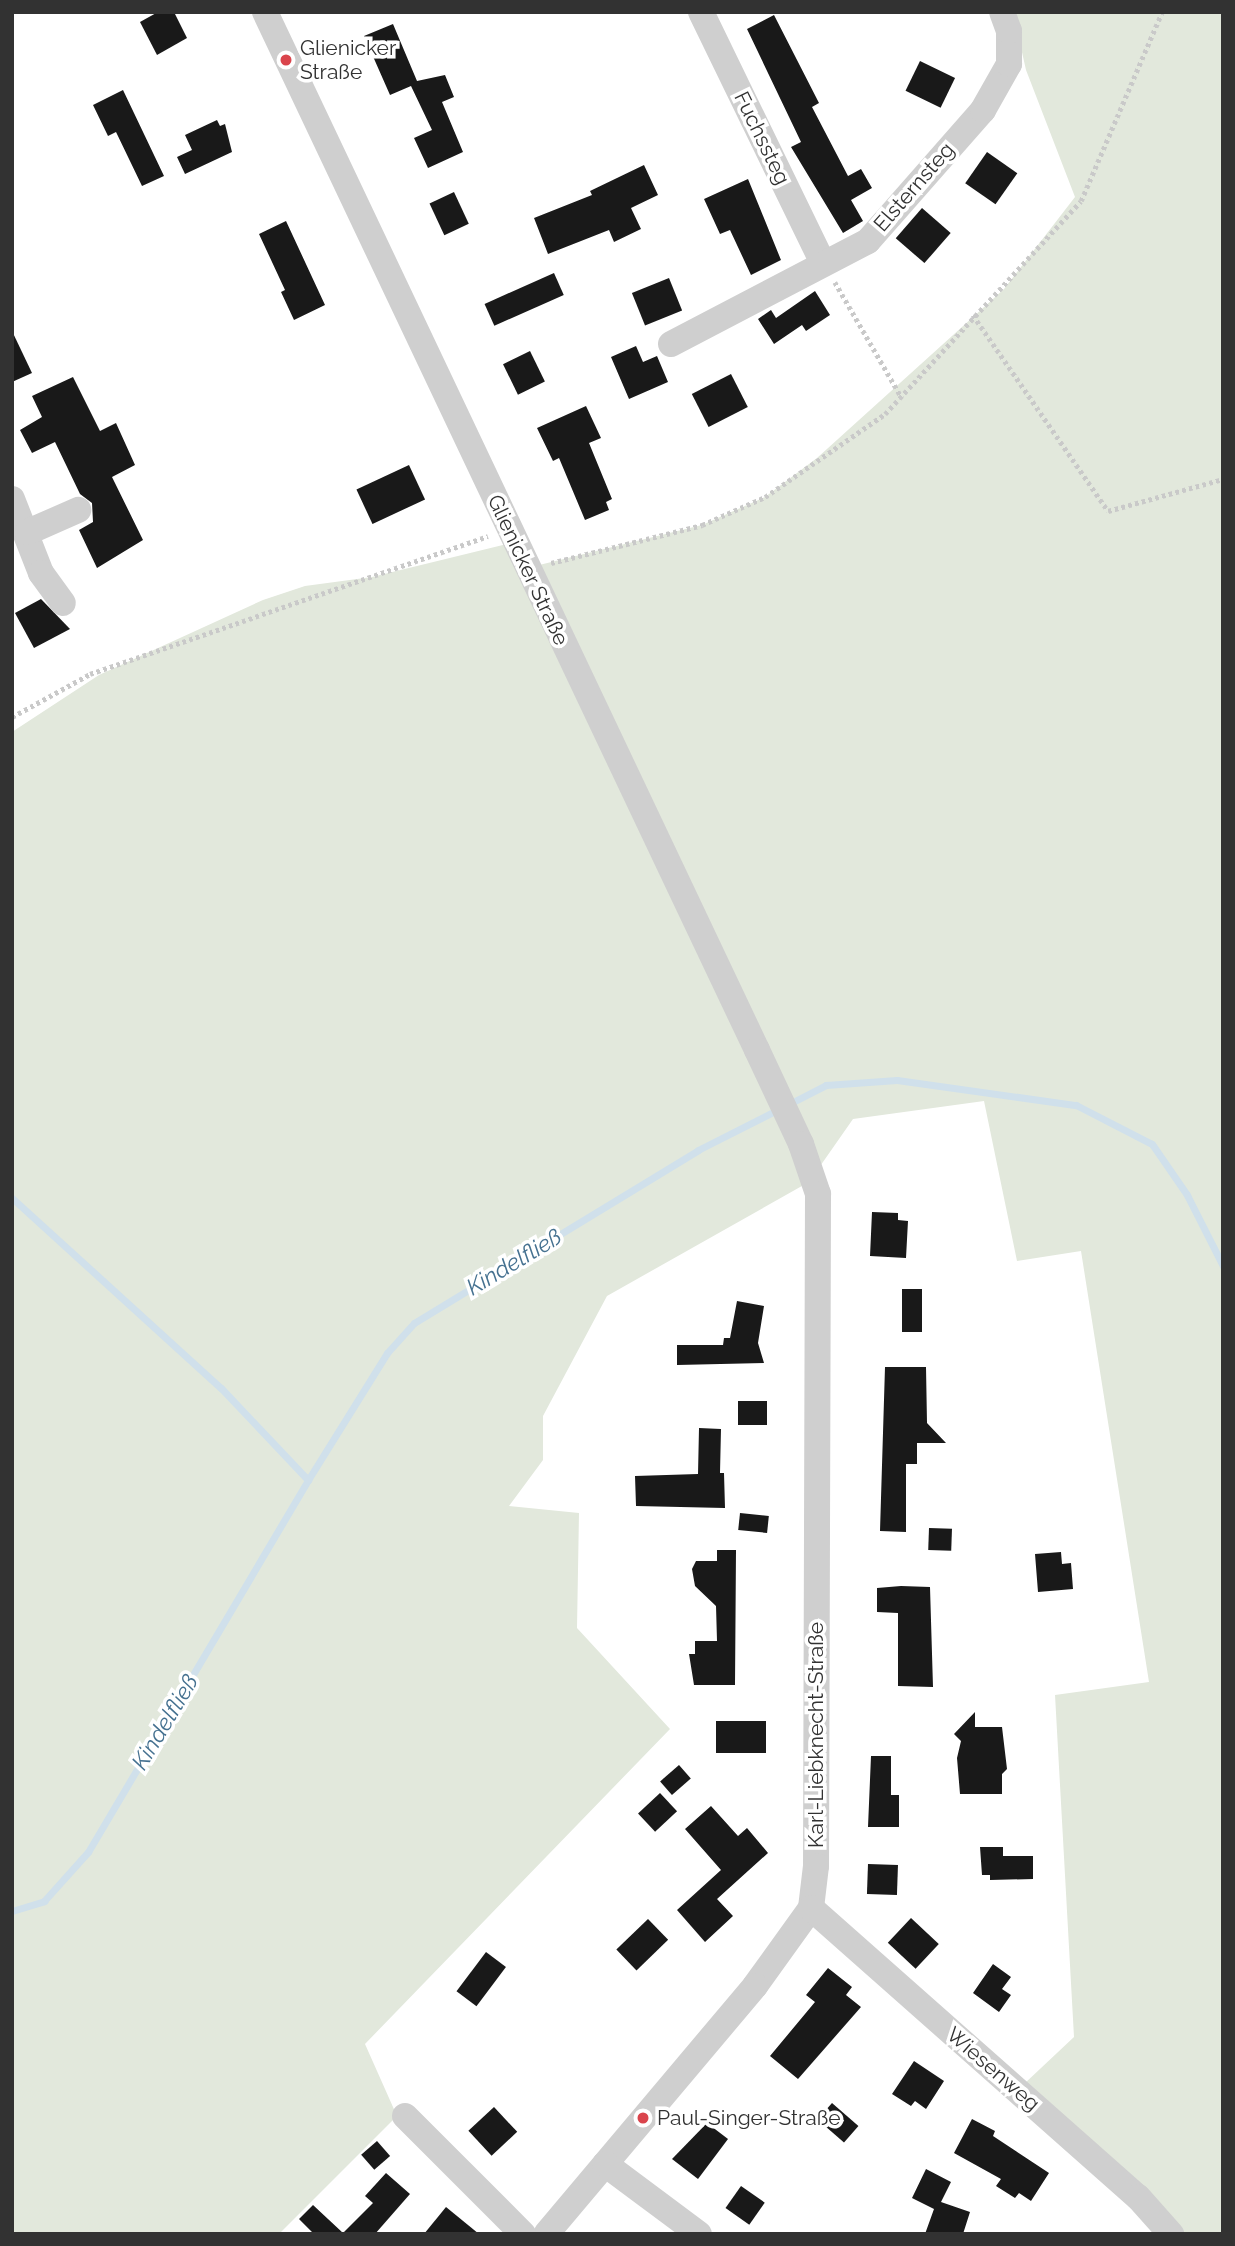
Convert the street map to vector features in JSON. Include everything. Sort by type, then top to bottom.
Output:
[{"type":"street","name":"Glienicker Straße","points":[[265,12],[801,1143]]},
{"type":"street","name":"Fuchssteg","points":[[701,12],[823,263]]},
{"type":"street","name":"Elsternsteg","points":[[671,344],[868,241],[983,110],[1009,64],[1009,31],[1002,12]]},
{"type":"street","points":[[12,499],[28,532],[41,573],[63,603]]},
{"type":"street","points":[[28,532],[78,510]]},
{"type":"street","name":"Karl-Liebknecht-Straße","points":[[546,2234],[755,1986],[811,1908],[816,1866],[818,1194],[801,1143]]},
{"type":"street","name":"Wiesenweg","points":[[811,1908],[1138,2197],[1171,2234]]},
{"type":"street","points":[[405,2116],[523,2234]]},
{"type":"street","points":[[605,2164],[699,2234]]},
{"type":"path","points":[[527,569],[689,528],[765,497],[902,398],[915,377],[973,315],[1004,289],[1081,201],[1139,72],[1162,12]]},
{"type":"path","points":[[823,263],[902,398]]},
{"type":"path","points":[[973,315],[1108,511],[1223,479]]},
{"type":"path","points":[[12,717],[90,674],[509,529]]},
{"type":"shaded area","points":[[1013,12],[1223,12],[1223,2234],[1179,2234],[1024,2084],[1074,2037],[1055,1695],[1149,1682],[1081,1251],[1017,1261],[984,1101],[853,1119],[809,1182],[607,1296],[543,1416],[543,1460],[509,1506],[579,1513],[577,1628],[670,1729],[365,2044],[397,2116],[279,2234],[12,2234],[12,732],[99,675],[263,600],[305,586],[372,577],[515,542],[527,568],[702,525],[765,497],[817,458],[1004,289],[1075,197],[1026,70]]},
{"type":"building","points":[[158,12],[174,12],[187,38],[157,55],[140,22]]},
{"type":"building","points":[[774,15],[819,103],[812,107],[848,176],[861,169],[872,188],[851,200],[863,221],[843,233],[791,147],[801,142],[747,29]]},
{"type":"building","points":[[393,24],[417,81],[445,75],[454,97],[442,102],[463,152],[428,168],[414,138],[432,130],[411,86],[390,95],[364,36]]},
{"type":"building","points":[[920,61],[955,78],[941,108],[906,91]]},
{"type":"building","points":[[123,90],[164,176],[142,186],[116,132],[108,136],[93,105]]},
{"type":"building","points":[[217,120],[220,126],[225,124],[232,152],[185,174],[177,157],[192,150],[185,135]]},
{"type":"building","points":[[987,152],[1017,173],[996,204],[965,183]]},
{"type":"building","points":[[644,165],[658,195],[631,208],[641,229],[614,242],[609,230],[548,254],[534,218],[592,195],[590,191]]},
{"type":"building","points":[[748,179],[781,260],[751,275],[730,230],[720,234],[704,199]]},
{"type":"building","points":[[454,192],[469,224],[444,235],[430,203]]},
{"type":"building","points":[[922,208],[951,233],[924,263],[896,238]]},
{"type":"building","points":[[286,221],[325,305],[294,320],[281,292],[285,290],[259,234]]},
{"type":"building","points":[[554,273],[564,295],[494,326],[485,304]]},
{"type":"building","points":[[669,278],[682,310],[645,325],[632,293]]},
{"type":"building","points":[[815,291],[830,315],[806,331],[802,325],[774,344],[758,319],[771,310],[776,318]]},
{"type":"building","points":[[12,331],[32,373],[12,382]]},
{"type":"building","points":[[636,346],[643,362],[657,356],[668,382],[629,399],[611,357]]},
{"type":"building","points":[[530,351],[545,382],[518,395],[503,364]]},
{"type":"building","points":[[731,374],[748,407],[709,427],[692,394]]},
{"type":"building","points":[[73,377],[100,431],[116,423],[135,465],[112,477],[143,540],[97,568],[79,530],[93,522],[92,503],[80,494],[55,442],[32,453],[20,430],[42,417],[32,396]]},
{"type":"building","points":[[586,406],[601,438],[589,443],[612,499],[606,502],[609,510],[585,520],[559,458],[553,461],[537,428]]},
{"type":"building","points":[[409,465],[425,499],[372,524],[356,490]]},
{"type":"building","points":[[41,599],[70,629],[34,648],[15,613]]},
{"type":"building","points":[[872,1212],[898,1213],[898,1220],[908,1221],[906,1258],[870,1256]]},
{"type":"building","points":[[902,1289],[922,1289],[922,1332],[902,1332]]},
{"type":"building","points":[[737,1301],[764,1306],[758,1343],[764,1363],[677,1365],[677,1345],[723,1345],[724,1338],[730,1338]]},
{"type":"building","points":[[885,1367],[926,1367],[927,1423],[946,1443],[917,1443],[917,1464],[906,1464],[906,1532],[880,1531]]},
{"type":"building","points":[[738,1401],[767,1401],[767,1425],[738,1425]]},
{"type":"building","points":[[699,1428],[721,1429],[720,1473],[724,1473],[725,1508],[636,1506],[635,1476],[698,1474]]},
{"type":"building","points":[[740,1513],[769,1516],[767,1533],[738,1530]]},
{"type":"building","points":[[929,1528],[952,1529],[951,1551],[928,1550]]},
{"type":"building","points":[[717,1550],[736,1550],[735,1685],[694,1685],[689,1654],[695,1654],[695,1641],[717,1641],[716,1606],[695,1586],[692,1569],[696,1561],[717,1561]]},
{"type":"building","points":[[1061,1552],[1062,1564],[1071,1563],[1073,1589],[1038,1592],[1035,1554]]},
{"type":"building","points":[[930,1587],[933,1687],[898,1686],[898,1613],[877,1612],[877,1588]]},
{"type":"building","points":[[975,1712],[975,1727],[1002,1727],[1007,1769],[1002,1774],[1002,1794],[960,1794],[957,1758],[961,1741],[954,1734]]},
{"type":"building","points":[[716,1721],[766,1721],[766,1753],[716,1753]]},
{"type":"building","points":[[871,1756],[891,1756],[891,1795],[899,1795],[899,1827],[868,1827]]},
{"type":"building","points":[[679,1765],[691,1779],[672,1795],[660,1781]]},
{"type":"building","points":[[660,1793],[677,1811],[655,1832],[638,1813]]},
{"type":"building","points":[[711,1806],[738,1836],[747,1828],[768,1853],[717,1899],[733,1916],[705,1942],[677,1910],[721,1870],[685,1829]]},
{"type":"building","points":[[980,1847],[1003,1847],[1003,1856],[1033,1856],[1033,1879],[990,1880],[990,1875],[982,1875]]},
{"type":"building","points":[[868,1864],[898,1865],[897,1895],[867,1894]]},
{"type":"building","points":[[911,1918],[939,1944],[916,1969],[888,1943]]},
{"type":"building","points":[[648,1919],[668,1940],[636,1970],[616,1950]]},
{"type":"building","points":[[486,1952],[506,1967],[476,2006],[457,1991]]},
{"type":"building","points":[[993,1964],[1011,1977],[1002,1989],[1011,1995],[999,2012],[973,1993]]},
{"type":"building","points":[[828,1968],[852,1987],[846,1995],[861,2007],[798,2079],[770,2056],[815,2002],[806,1995]]},
{"type":"building","points":[[914,2061],[944,2081],[926,2109],[915,2101],[911,2106],[892,2094]]},
{"type":"building","points":[[832,2103],[858,2126],[844,2143],[818,2120]]},
{"type":"building","points":[[494,2107],[517,2132],[492,2156],[468,2131]]},
{"type":"building","points":[[972,2119],[995,2131],[993,2136],[1049,2173],[1031,2201],[1019,2193],[1015,2198],[996,2186],[1001,2179],[954,2153]]},
{"type":"building","points":[[707,2123],[728,2139],[698,2179],[672,2159]]},
{"type":"building","points":[[377,2141],[390,2156],[374,2170],[361,2155]]},
{"type":"building","points":[[926,2169],[951,2182],[941,2202],[970,2212],[963,2234],[925,2234],[934,2209],[912,2198]]},
{"type":"building","points":[[386,2173],[410,2194],[375,2234],[314,2234],[299,2219],[313,2205],[343,2233],[373,2203],[365,2196]]},
{"type":"building","points":[[741,2186],[765,2203],[749,2225],[726,2208]]},
{"type":"building","points":[[446,2207],[479,2234],[424,2234]]},
{"type":"waterway","name":"Kindelfließ","points":[[789,1104],[826,1085],[897,1080],[1076,1105],[1152,1144],[1187,1195],[1223,1266]]},
{"type":"waterway","name":"Kindelfließ","points":[[12,1911],[44,1901],[88,1852],[308,1480],[387,1353],[414,1323],[698,1150],[779,1109]]},
{"type":"waterway","points":[[12,1198],[221,1388],[308,1480]]},
{"type":"place","name":"Glienicker Straße","points":[[286,60]]},
{"type":"place","name":"Paul-Singer-Straße","points":[[643,2118]]}]
